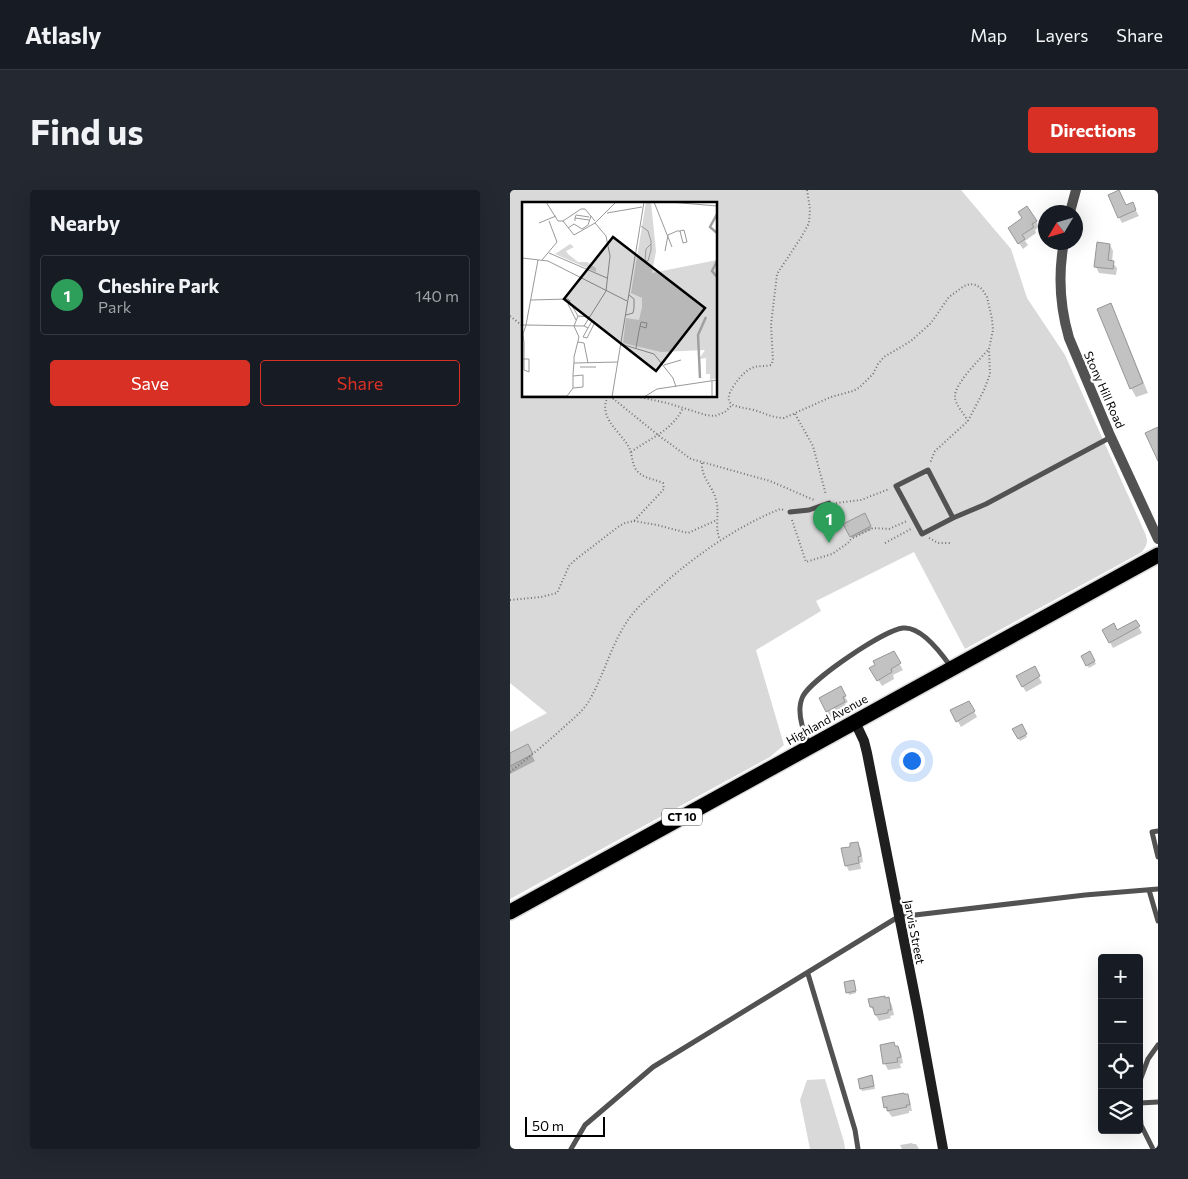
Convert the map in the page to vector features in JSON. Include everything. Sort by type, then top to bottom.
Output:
[{"type":"highway","name":"Highland Avenue","points":[[510,912],[1158,555]]},
{"type":"street","points":[[1072,205],[1076,190]]},
{"type":"street","name":"Stony Hill Road","points":[[1063,250],[1060,290],[1064,322],[1074,354],[1158,539]]},
{"type":"street","name":"Jarvis Street","points":[[855,722],[864,741],[867,753],[943,1149]]},
{"type":"lane","points":[[953,518],[928,470],[896,486],[922,534],[986,504],[1111,437]]},
{"type":"lane","points":[[790,512],[809,510],[829,504]]},
{"type":"lane","points":[[810,747],[800,713],[803,697],[814,683],[834,667],[893,631],[903,628],[912,629],[921,634],[934,646],[952,668]]},
{"type":"lane","points":[[1158,830],[1152,832],[1158,857]]},
{"type":"lane","points":[[571,1149],[585,1125],[653,1066],[808,974],[898,917],[1085,895],[1158,889]]},
{"type":"lane","points":[[1149,890],[1158,921]]},
{"type":"lane","points":[[808,974],[855,1130],[858,1149]]},
{"type":"lane","points":[[1143,1072],[1148,1059],[1158,1045]]},
{"type":"lane","points":[[1143,1103],[1158,1102]]},
{"type":"lane","points":[[1143,1129],[1153,1149]]},
{"type":"path","points":[[732,406],[728,396],[742,375],[753,367],[771,365],[773,361],[771,325],[777,274],[809,223],[810,210],[807,190]]},
{"type":"path","points":[[732,406],[777,418],[784,418],[832,397],[853,391],[867,382],[884,357],[911,341],[931,323],[949,297],[970,284],[976,285],[982,289],[990,307],[993,330],[989,349],[990,374],[968,421],[935,451],[928,470]]},
{"type":"path","points":[[510,316],[522,325]]},
{"type":"path","points":[[968,421],[955,399],[955,395],[964,378],[989,349]]},
{"type":"path","points":[[608,398],[605,406],[609,421],[627,444],[631,452],[633,464],[638,472],[665,485],[664,490],[634,521]]},
{"type":"path","points":[[645,398],[715,416],[725,412],[732,406]]},
{"type":"path","points":[[613,399],[685,455],[702,463],[770,481],[808,498],[829,504],[862,500],[896,486]]},
{"type":"path","points":[[631,452],[673,423],[684,408]]},
{"type":"path","points":[[795,414],[813,446],[829,504]]},
{"type":"path","points":[[702,463],[703,475],[717,502],[717,530],[720,540]]},
{"type":"path","points":[[510,772],[534,754],[581,712],[601,677],[618,636],[629,618],[641,604],[677,572],[720,540],[759,518],[780,509],[790,512],[806,562],[832,554],[848,543],[851,538],[873,528],[889,528],[913,518]]},
{"type":"path","points":[[510,600],[541,597],[557,593],[569,566],[625,523],[634,521],[657,525],[688,534],[717,520]]},
{"type":"path","points":[[884,543],[918,526]]},
{"type":"path","points":[[925,532],[932,540],[938,543],[950,543]]},
{"type":"shaded area","points":[[510,190],[961,190],[1011,249],[1027,298],[1065,355],[1147,538],[1142,552],[965,649],[914,552],[816,601],[821,611],[756,650],[784,745],[770,757],[510,899],[510,732],[547,713],[510,683]]},
{"type":"shaded area","points":[[825,1079],[845,1149],[810,1149],[800,1100],[807,1080]]},
{"type":"building","points":[[1119,190],[1126,205],[1133,202],[1136,210],[1118,218],[1108,195]]},
{"type":"building","points":[[1027,206],[1037,221],[1032,224],[1034,227],[1022,235],[1025,239],[1018,244],[1008,228],[1022,218],[1018,212]]},
{"type":"building","points":[[1097,242],[1110,244],[1108,260],[1114,261],[1113,269],[1094,267]]},
{"type":"building","points":[[1111,303],[1143,383],[1130,389],[1097,309]]},
{"type":"building","points":[[1158,427],[1158,461],[1145,433]]},
{"type":"building","points":[[865,513],[871,526],[850,537],[843,524]]},
{"type":"building","points":[[1136,620],[1140,626],[1109,643],[1102,630],[1114,623],[1117,630]]},
{"type":"building","points":[[894,651],[901,663],[891,669],[892,672],[877,681],[869,668],[875,665],[873,661]]},
{"type":"building","points":[[1090,651],[1095,661],[1086,666],[1081,656]]},
{"type":"building","points":[[1035,666],[1040,676],[1022,687],[1016,676]]},
{"type":"building","points":[[841,686],[846,696],[843,697],[845,702],[826,712],[819,698]]},
{"type":"building","points":[[969,701],[975,711],[956,722],[950,710]]},
{"type":"building","points":[[1022,724],[1027,734],[1018,739],[1012,729]]},
{"type":"building","points":[[528,744],[533,754],[510,766],[510,753]]},
{"type":"building","points":[[858,842],[861,856],[858,857],[859,863],[845,866],[841,848],[850,847],[850,843]]},
{"type":"building","points":[[854,980],[856,991],[846,993],[844,982]]},
{"type":"building","points":[[885,996],[885,998],[889,997],[891,1010],[888,1010],[888,1013],[875,1015],[868,999]]},
{"type":"building","points":[[894,1042],[895,1046],[898,1046],[901,1057],[897,1058],[898,1062],[883,1064],[880,1045]]},
{"type":"building","points":[[872,1075],[874,1086],[860,1089],[858,1079]]},
{"type":"building","points":[[908,1094],[910,1105],[887,1111],[887,1107],[884,1108],[882,1097]]},
{"type":"place","name":"Cheshire Park","points":[[829,543]]}]
